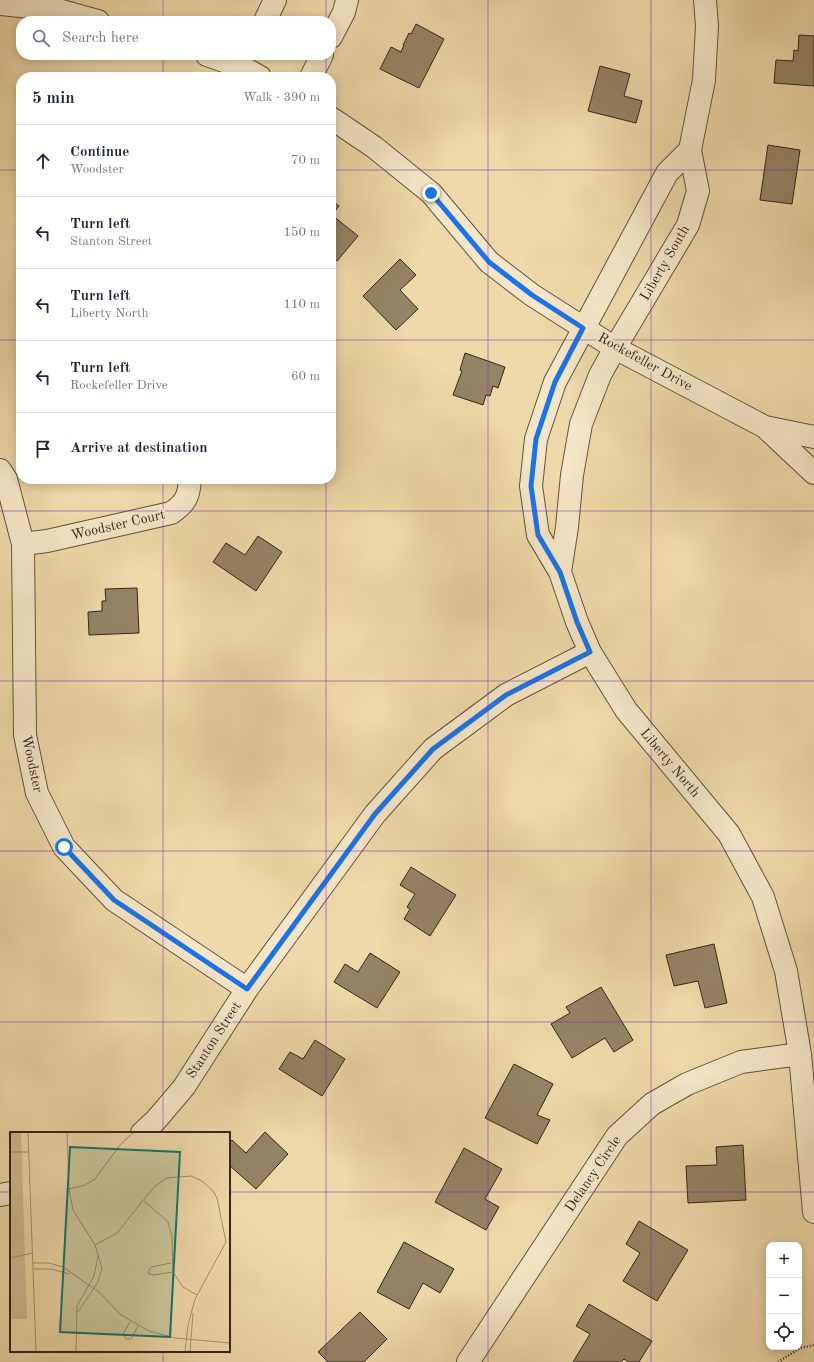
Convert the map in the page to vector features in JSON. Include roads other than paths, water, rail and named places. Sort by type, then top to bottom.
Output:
[{"type":"street","points":[[267,16],[275,0]]},
{"type":"street","points":[[336,27],[344,12],[347,0]]},
{"type":"street","name":"Liberty South","points":[[560,572],[567,527],[572,474],[582,424],[600,375],[688,225],[698,191],[690,150],[704,80],[707,26],[705,0]]},
{"type":"street","points":[[0,4],[58,10],[80,16]]},
{"type":"street","points":[[225,60],[251,67]]},
{"type":"street","points":[[314,72],[320,60]]},
{"type":"street","name":"Rockefeller Drive","points":[[336,121],[374,147],[431,193],[489,262],[532,295],[615,348],[765,427],[814,473]]},
{"type":"street","points":[[583,328],[667,173],[690,150]]},
{"type":"street","name":"Liberty North","points":[[583,328],[555,382],[536,439],[531,486],[538,535],[560,572],[577,622],[590,652],[626,710],[730,834],[763,897],[786,971],[800,1054],[814,1212]]},
{"type":"street","name":"Rockefeller Drive","points":[[765,427],[814,436]]},
{"type":"street","name":"Woodster","points":[[9,475],[24,544],[25,735],[37,793],[64,847],[114,900],[247,989]]},
{"type":"street","name":"Woodster Court","points":[[24,544],[171,513],[180,507],[187,499],[190,484]]},
{"type":"street","name":"Stanton Street","points":[[143,1132],[156,1120],[184,1087],[247,989],[375,814],[433,749],[506,695],[590,652]]},
{"type":"street","name":"Delancy Circle","points":[[468,1362],[617,1136],[622,1131],[652,1104],[687,1084],[741,1062],[800,1054]]},
{"type":"street","points":[[0,1195],[10,1193]]}]
